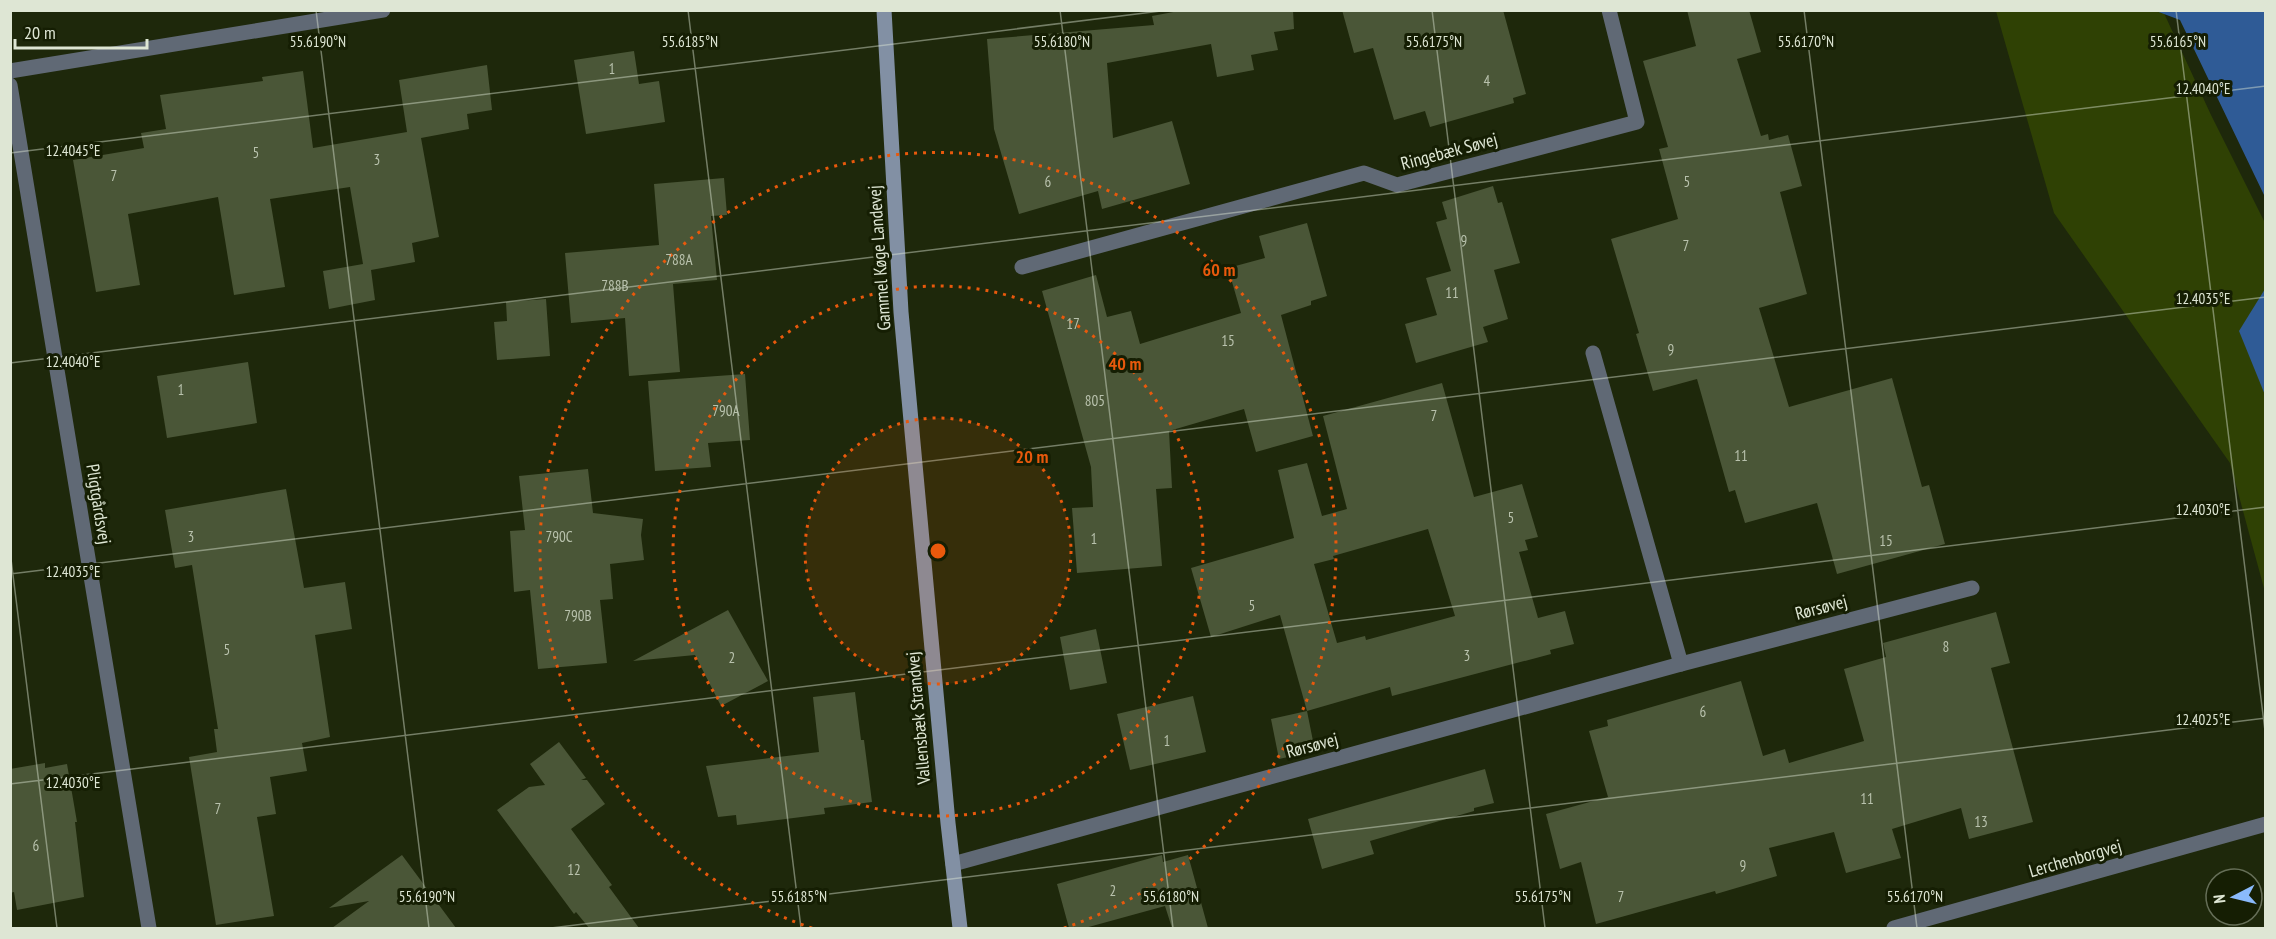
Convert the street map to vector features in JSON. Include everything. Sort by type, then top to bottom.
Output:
[{"type":"main road","name":"Gammel Køge Landevej","points":[[884,10],[902,312],[918,504]]},
{"type":"main road","name":"Vallensbæk Strandvej","points":[[918,504],[960,928]]},
{"type":"street","points":[[10,71],[383,10]]},
{"type":"street","name":"Ringebæk Søvej","points":[[1022,267],[1364,174],[1397,185],[1637,122],[1609,10]]},
{"type":"street","name":"Pligtgårdsvej","points":[[10,85],[149,928]]},
{"type":"street","points":[[1593,353],[1681,664]]},
{"type":"street","name":"Rørsøvej","points":[[953,864],[1681,664],[1972,588]]},
{"type":"street","name":"Lerchenborgvej","points":[[1894,928],[2265,824]]},
{"type":"green space","points":[[1996,11],[2163,11],[2211,115],[2265,223],[2265,592],[2230,463],[2054,213]]},
{"type":"water","points":[[2156,11],[2265,11],[2265,197],[2180,20]]},
{"type":"water","points":[[2265,289],[2265,395],[2239,331]]},
{"type":"building","points":[[1184,10],[1293,10],[1294,29],[1274,32],[1278,50],[1251,55],[1254,70],[1217,77],[1211,44],[1107,63],[1113,138],[1172,121],[1190,184],[1102,209],[1098,191],[1019,214],[994,129],[987,39],[1154,25],[1152,16]]},
{"type":"building","points":[[1342,10],[1503,10],[1526,94],[1513,98],[1514,103],[1430,127],[1425,111],[1394,120],[1373,48],[1354,53]]},
{"type":"building","points":[[1687,10],[1749,10],[1761,52],[1737,59],[1761,136],[1768,134],[1769,140],[1788,135],[1802,186],[1780,192],[1807,294],[1759,308],[1789,407],[1892,378],[1922,487],[1929,485],[1945,544],[1837,574],[1817,503],[1745,523],[1735,490],[1729,492],[1697,379],[1653,391],[1636,334],[1639,333],[1611,239],[1678,219],[1659,149],[1668,147],[1643,61],[1696,46]]},
{"type":"building","points":[[634,51],[639,84],[659,81],[665,122],[586,134],[574,60]]},
{"type":"building","points":[[487,65],[492,110],[467,114],[469,129],[421,138],[439,237],[412,243],[415,262],[371,270],[375,300],[329,309],[323,271],[363,264],[350,187],[270,199],[285,287],[234,295],[218,197],[128,214],[140,285],[96,292],[73,160],[144,148],[141,133],[166,129],[160,95],[263,81],[262,77],[303,71],[313,148],[407,132],[399,80]]},
{"type":"building","points":[[724,178],[727,215],[711,216],[717,280],[673,284],[680,372],[629,376],[625,318],[571,323],[565,253],[659,245],[654,184]]},
{"type":"building","points":[[1493,186],[1498,203],[1502,202],[1520,263],[1494,270],[1508,319],[1483,327],[1488,342],[1416,363],[1405,324],[1437,315],[1426,278],[1451,271],[1436,222],[1447,219],[1442,202]]},
{"type":"building","points":[[1307,223],[1327,296],[1311,301],[1311,305],[1281,315],[1313,436],[1256,452],[1244,409],[1169,431],[1172,488],[1156,489],[1162,566],[1077,573],[1072,508],[1093,507],[1091,467],[1042,291],[1096,275],[1107,317],[1131,311],[1140,344],[1241,313],[1228,268],[1265,258],[1259,236]]},
{"type":"building","points":[[546,299],[550,356],[497,360],[494,322],[507,321],[506,302]]},
{"type":"building","points":[[248,362],[257,423],[167,438],[157,376]]},
{"type":"building","points":[[745,374],[750,440],[708,443],[711,467],[655,471],[648,381]]},
{"type":"building","points":[[1442,383],[1474,497],[1522,484],[1538,537],[1525,540],[1528,550],[1519,552],[1538,618],[1565,611],[1574,644],[1550,650],[1551,654],[1392,696],[1390,687],[1307,711],[1280,615],[1211,637],[1191,568],[1294,538],[1278,470],[1307,463],[1322,516],[1347,509],[1323,416]],"holes":[[[1428,529],[1455,616],[1366,640],[1365,636],[1337,643],[1314,564],[1334,559],[1333,556]]]},
{"type":"building","points":[[588,469],[593,513],[643,519],[641,535],[644,560],[610,564],[613,599],[600,600],[607,663],[538,669],[530,590],[514,592],[510,531],[525,530],[519,476]]},
{"type":"building","points":[[286,489],[304,588],[345,582],[352,629],[315,635],[330,737],[302,743],[307,771],[270,777],[276,814],[257,817],[274,916],[216,925],[189,757],[217,752],[214,729],[218,729],[192,565],[175,568],[165,510]]},
{"type":"building","points":[[728,610],[768,681],[721,706],[695,655],[633,661]]},
{"type":"building","points":[[1996,612],[2010,663],[1991,668],[2033,822],[1969,839],[1961,808],[1892,829],[1901,858],[1846,873],[1834,832],[1769,848],[1777,876],[1596,924],[1581,862],[1560,869],[1546,814],[1608,797],[1589,731],[1608,726],[1607,720],[1741,681],[1763,756],[1785,749],[1789,763],[1864,741],[1844,669],[1886,657],[1883,643]]},
{"type":"building","points":[[1096,629],[1107,683],[1070,690],[1060,637]]},
{"type":"building","points":[[855,692],[872,802],[824,808],[825,814],[737,825],[736,815],[718,817],[706,766],[819,752],[813,697]]},
{"type":"building","points":[[1193,696],[1206,752],[1130,770],[1117,714]]},
{"type":"building","points":[[1307,711],[1315,751],[1279,759],[1271,719]]},
{"type":"building","points":[[559,742],[586,778],[581,780],[587,780],[605,804],[571,829],[612,885],[609,887],[639,928],[589,928],[576,912],[574,914],[497,810],[529,787],[545,785],[530,764]]},
{"type":"building","points":[[45,763],[45,768],[67,764],[77,822],[75,822],[84,897],[17,910],[14,892],[10,893],[10,769]]},
{"type":"building","points":[[1485,769],[1494,803],[1370,841],[1374,854],[1322,869],[1308,819]]},
{"type":"building","points":[[402,855],[456,928],[332,928],[369,901],[329,908]]},
{"type":"building","points":[[1162,855],[1163,862],[1188,855],[1208,928],[1172,928],[1165,906],[1085,928],[1069,928],[1057,884]]}]
